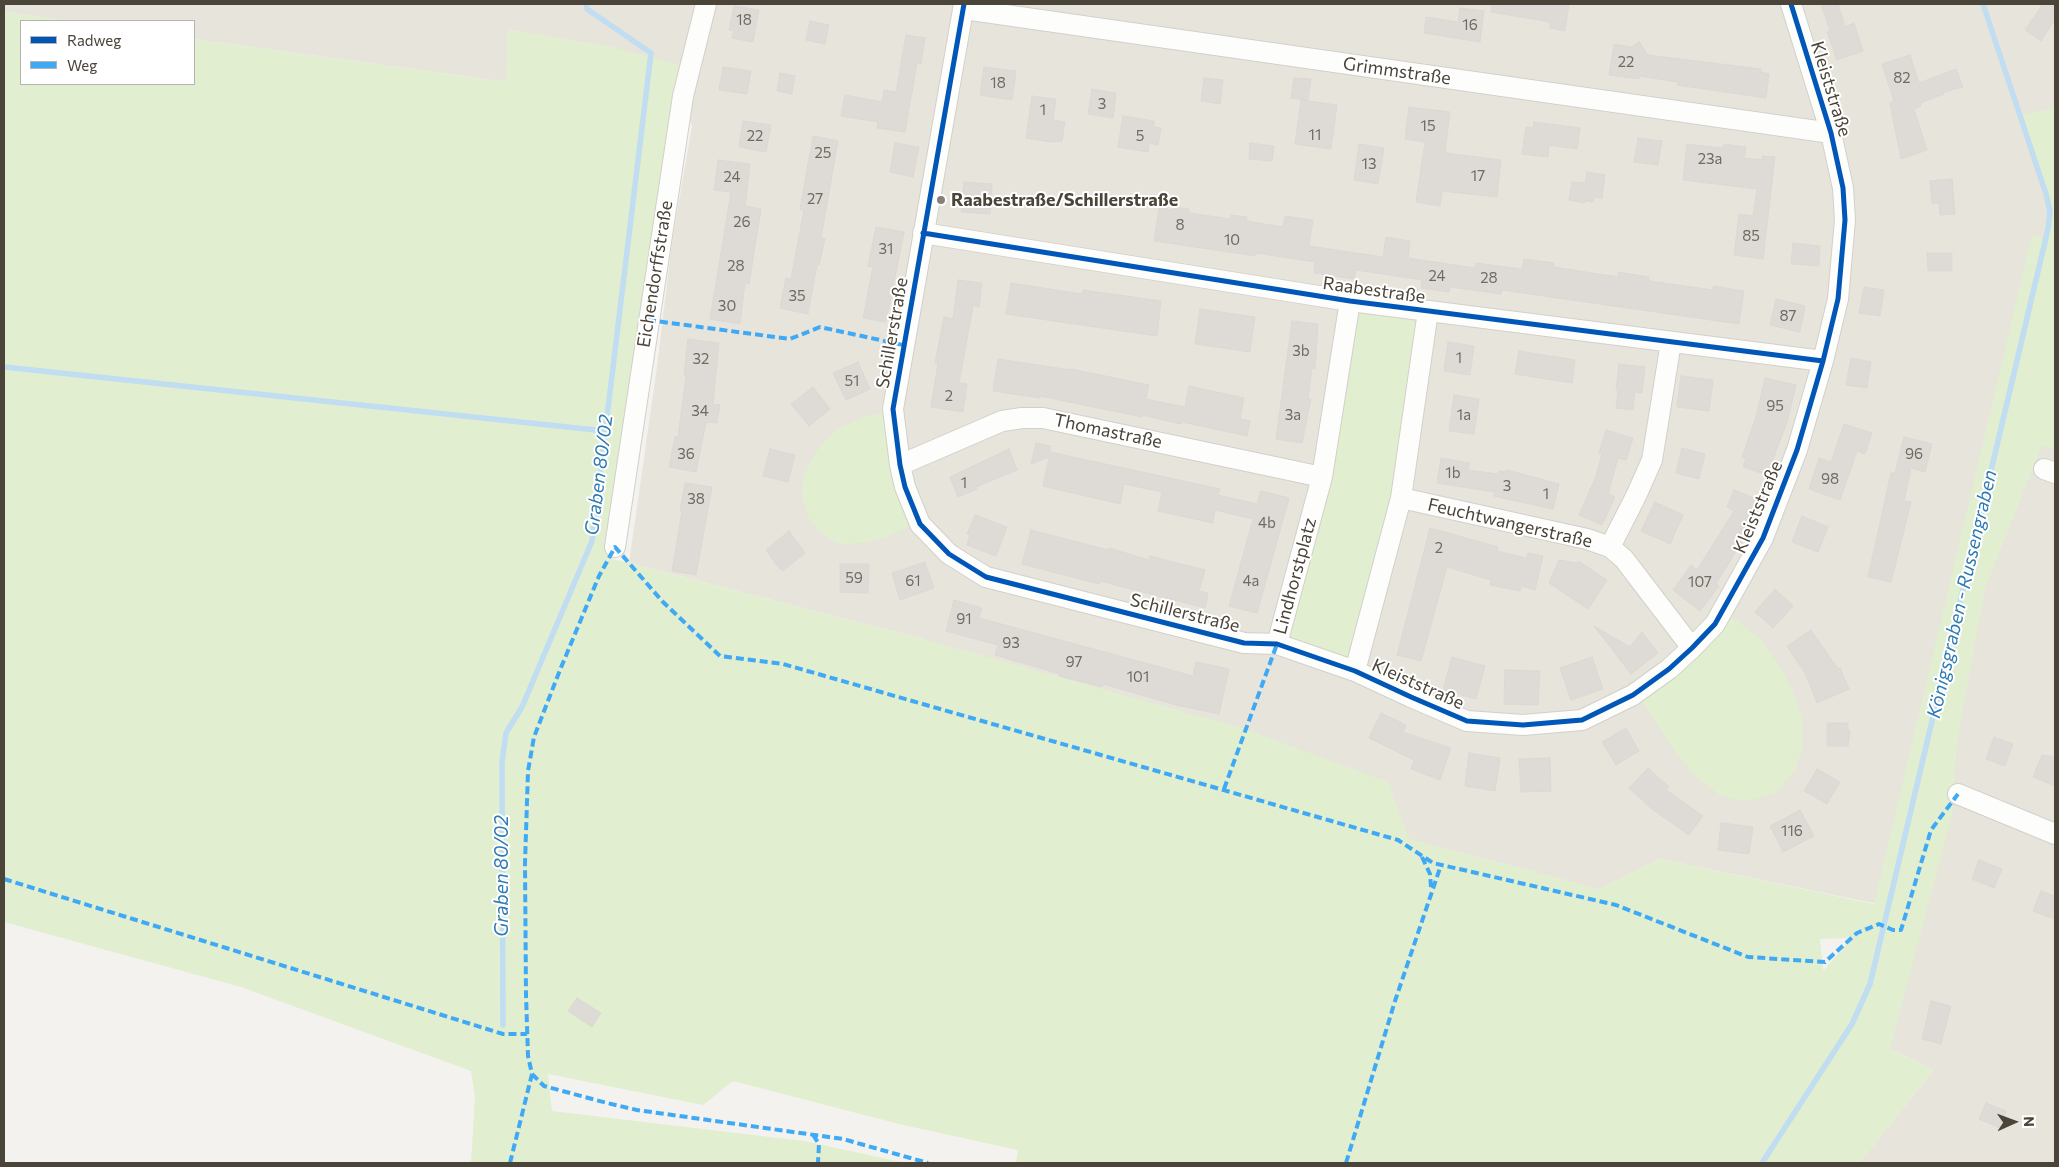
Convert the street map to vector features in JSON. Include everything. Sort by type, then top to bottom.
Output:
[{"type":"street","name":"Eichendorffstraße","points":[[615,547],[683,96],[706,4]]},
{"type":"street","name":"Kleiststraße","points":[[1355,671],[1467,721],[1523,725],[1582,720],[1633,694],[1669,669],[1715,624],[1764,538],[1797,450],[1838,299],[1845,220],[1843,188],[1831,133],[1791,4]]},
{"type":"street","name":"Grimmstraße","points":[[964,6],[1831,133]]},
{"type":"street","name":"Schillerstraße","points":[[964,6],[893,409],[900,465],[905,487],[920,524],[949,554],[986,577],[1244,642],[1277,644]]},
{"type":"street","name":"Raabestraße","points":[[923,233],[1350,301],[1822,361]]},
{"type":"street","name":"Lindhorstplatz","points":[[1350,301],[1322,477],[1277,644],[1355,671]]},
{"type":"street","points":[[1355,671],[1401,498],[1428,312]]},
{"type":"street","points":[[1610,547],[1652,460],[1671,342]]},
{"type":"street","name":"Thomastraße","points":[[900,465],[1002,421],[1022,418],[1043,418],[1322,477]]},
{"type":"street","name":"Feuchtwangerstraße","points":[[1401,498],[1587,539],[1610,547],[1624,559],[1692,648]]},
{"type":"street","points":[[1958,794],[2055,834]]},
{"type":"shaded area","points":[[4,4],[2055,4],[2055,1163],[1859,1163],[1934,1070],[1855,1032],[1897,908],[1660,859],[1599,889],[1408,839],[1388,782],[923,639],[629,563],[657,367],[672,242],[692,126],[680,98],[508,30],[507,82],[195,39],[195,20],[63,20],[4,12]]},
{"type":"green space","points":[[4,12],[63,20],[20,20],[20,85],[195,85],[195,39],[506,82],[508,29],[609,46],[683,66],[634,367],[609,558],[923,639],[1239,727],[1388,782],[1409,839],[1599,889],[1660,859],[1874,904],[2032,235],[2043,238],[2050,211],[2017,116],[2055,108],[2055,449],[2042,445],[1985,589],[1957,742],[1952,815],[1890,1049],[1934,1070],[1859,1163],[1016,1163],[1018,1150],[903,1125],[733,1081],[703,1105],[548,1074],[552,1111],[804,1141],[906,1163],[471,1163],[475,1098],[471,1071],[241,987],[4,922]],"holes":[[[1852,938],[1824,970],[1820,939]]]},
{"type":"green space","points":[[1352,304],[1426,313],[1399,493],[1354,668],[1279,642]]},
{"type":"green space","points":[[890,411],[918,523],[885,537],[864,543],[841,544],[818,530],[808,517],[802,497],[804,474],[818,449],[829,436],[840,428],[864,417]]},
{"type":"green space","points":[[1725,611],[1761,640],[1782,670],[1793,692],[1802,719],[1803,746],[1795,771],[1775,793],[1753,800],[1737,800],[1718,794],[1697,777],[1676,753],[1637,694]]},
{"type":"building","points":[[1492,4],[1569,4],[1565,31],[1550,28],[1550,22],[1491,12]]},
{"type":"building","points":[[1821,4],[1838,4],[1845,27],[1854,23],[1863,51],[1837,60],[1827,32],[1830,31]]},
{"type":"building","points":[[2043,4],[2055,4],[2055,19],[2041,41],[2025,30]]},
{"type":"building","points":[[734,6],[759,10],[753,42],[732,38],[734,31],[729,30]]},
{"type":"building","points":[[1460,8],[1484,11],[1480,42],[1424,33],[1426,17],[1458,22]]},
{"type":"building","points":[[810,21],[829,25],[825,44],[806,40]]},
{"type":"building","points":[[906,35],[925,38],[921,64],[917,63],[905,132],[877,128],[878,122],[841,116],[845,95],[882,102],[884,90],[896,92]]},
{"type":"building","points":[[1639,42],[1648,55],[1761,69],[1761,72],[1769,74],[1766,98],[1677,85],[1678,82],[1639,76],[1639,79],[1609,75],[1614,44],[1632,47]]},
{"type":"building","points":[[1910,55],[1919,83],[1956,69],[1963,87],[1944,92],[1944,94],[1920,103],[1921,106],[1914,109],[1927,150],[1901,159],[1890,103],[1894,101],[1882,64]]},
{"type":"building","points":[[723,67],[751,71],[747,94],[719,90]]},
{"type":"building","points":[[984,67],[1016,71],[1012,100],[980,95]]},
{"type":"building","points":[[780,73],[795,76],[792,94],[777,91]]},
{"type":"building","points":[[1204,78],[1223,80],[1220,104],[1201,101]]},
{"type":"building","points":[[1294,78],[1311,79],[1308,100],[1291,98]]},
{"type":"building","points":[[1092,89],[1116,93],[1113,118],[1088,114]]},
{"type":"building","points":[[1032,96],[1056,99],[1053,120],[1065,122],[1062,141],[1050,142],[1026,138]]},
{"type":"building","points":[[1301,100],[1337,105],[1331,149],[1295,144]]},
{"type":"building","points":[[1409,107],[1450,112],[1445,153],[1501,160],[1497,197],[1442,191],[1440,206],[1416,202],[1425,142],[1405,139]]},
{"type":"building","points":[[1123,116],[1154,121],[1154,127],[1161,128],[1158,145],[1149,143],[1148,152],[1118,147]]},
{"type":"building","points":[[743,121],[771,125],[766,152],[739,147]]},
{"type":"building","points":[[1534,122],[1580,128],[1577,149],[1549,145],[1548,157],[1522,154],[1526,127],[1533,128]]},
{"type":"building","points":[[813,136],[838,141],[821,238],[825,239],[819,265],[817,265],[808,314],[780,308],[786,278],[791,279],[804,210],[800,209]]},
{"type":"building","points":[[1638,138],[1662,141],[1658,165],[1634,162]]},
{"type":"building","points":[[895,143],[919,147],[913,177],[890,172]]},
{"type":"building","points":[[1250,143],[1274,146],[1272,161],[1249,159]]},
{"type":"building","points":[[1359,144],[1384,148],[1378,184],[1354,180]]},
{"type":"building","points":[[1687,144],[1723,148],[1724,144],[1746,147],[1744,158],[1762,160],[1762,156],[1775,157],[1763,259],[1734,255],[1739,214],[1753,216],[1757,189],[1683,180]]},
{"type":"building","points":[[718,160],[750,164],[745,206],[761,209],[749,284],[745,283],[740,324],[710,319],[731,192],[714,190]]},
{"type":"building","points":[[1587,172],[1605,175],[1602,198],[1594,197],[1593,202],[1585,201],[1585,203],[1569,200],[1572,182],[1585,183]]},
{"type":"building","points":[[1952,179],[1955,214],[1940,215],[1939,203],[1932,204],[1930,181]]},
{"type":"building","points":[[964,182],[992,184],[990,214],[961,212]]},
{"type":"building","points":[[1174,207],[1189,209],[1189,213],[1231,219],[1231,215],[1247,217],[1246,221],[1283,227],[1285,216],[1313,220],[1309,246],[1383,257],[1386,237],[1410,241],[1408,258],[1475,268],[1476,263],[1522,269],[1524,259],[1554,263],[1554,267],[1618,277],[1618,272],[1649,277],[1649,281],[1713,290],[1713,286],[1744,291],[1739,324],[1502,290],[1501,294],[1450,287],[1449,292],[1421,288],[1422,280],[1356,270],[1354,279],[1314,273],[1315,262],[1256,253],[1256,256],[1154,241],[1159,208],[1173,210]]},
{"type":"building","points":[[876,227],[904,232],[886,322],[863,318],[873,267],[868,266]]},
{"type":"building","points":[[1793,243],[1820,246],[1819,266],[1791,264]]},
{"type":"building","points":[[1927,253],[1952,253],[1952,271],[1928,271]]},
{"type":"building","points":[[958,280],[982,283],[979,307],[973,306],[959,383],[967,384],[963,412],[931,407],[938,363],[935,363],[944,317],[953,319]]},
{"type":"building","points":[[1011,283],[1082,294],[1083,290],[1161,301],[1157,336],[1006,314]]},
{"type":"building","points":[[1864,287],[1884,290],[1880,316],[1859,313]]},
{"type":"building","points":[[1776,299],[1805,306],[1800,332],[1770,325]]},
{"type":"building","points":[[1200,309],[1255,317],[1250,352],[1195,344]]},
{"type":"building","points":[[1292,321],[1318,324],[1315,369],[1312,368],[1308,398],[1311,399],[1302,443],[1276,439]]},
{"type":"building","points":[[688,339],[719,343],[713,404],[720,405],[717,423],[706,422],[696,472],[669,467],[675,436],[678,437],[686,376],[684,375]]},
{"type":"building","points":[[1448,342],[1474,346],[1470,375],[1444,371]]},
{"type":"building","points":[[1519,351],[1575,360],[1572,383],[1515,374]]},
{"type":"building","points":[[1851,358],[1871,362],[1867,388],[1846,385]]},
{"type":"building","points":[[998,359],[1071,369],[1149,385],[1146,399],[1185,407],[1189,386],[1244,398],[1240,419],[1250,421],[1247,436],[1040,396],[1040,398],[993,391]]},
{"type":"building","points":[[858,362],[870,389],[846,400],[833,373]]},
{"type":"building","points":[[1619,364],[1645,367],[1642,393],[1635,392],[1633,410],[1616,408]]},
{"type":"building","points":[[1681,376],[1713,380],[1709,411],[1677,407]]},
{"type":"building","points":[[1765,378],[1796,385],[1787,422],[1767,475],[1743,467],[1746,459],[1742,457],[1756,417]]},
{"type":"building","points":[[813,387],[830,409],[809,426],[791,404]]},
{"type":"building","points":[[1454,395],[1479,399],[1474,434],[1449,431]]},
{"type":"building","points":[[1844,424],[1872,433],[1865,454],[1857,451],[1840,500],[1809,489],[1819,458],[1831,462]]},
{"type":"building","points":[[1606,430],[1633,438],[1626,460],[1618,458],[1608,494],[1615,497],[1602,525],[1579,515],[1596,476],[1602,453],[1599,453]]},
{"type":"building","points":[[1904,437],[1932,444],[1925,472],[1911,468],[1904,501],[1911,502],[1891,582],[1868,577],[1891,473],[1895,473]]},
{"type":"building","points":[[1036,443],[1051,446],[1050,452],[1220,489],[1218,495],[1257,504],[1261,491],[1289,498],[1257,613],[1229,606],[1253,519],[1215,510],[1213,523],[1158,511],[1162,492],[1124,484],[1120,504],[1043,486],[1049,457],[1031,464]]},
{"type":"building","points":[[1682,448],[1705,454],[1699,479],[1676,473]]},
{"type":"building","points":[[770,449],[795,455],[788,482],[763,476]]},
{"type":"building","points":[[1009,449],[1017,470],[976,487],[977,489],[958,497],[950,477]]},
{"type":"building","points":[[1441,458],[1470,463],[1468,470],[1498,474],[1499,471],[1506,472],[1507,470],[1559,484],[1553,509],[1494,496],[1495,492],[1437,483]]},
{"type":"building","points":[[685,483],[712,487],[696,575],[672,571]]},
{"type":"building","points":[[1734,490],[1757,499],[1741,538],[1743,540],[1716,584],[1719,586],[1700,611],[1673,590],[1691,565],[1697,570],[1734,511],[1727,507]]},
{"type":"building","points":[[1655,502],[1683,515],[1670,544],[1641,531]]},
{"type":"building","points":[[975,515],[1007,527],[996,556],[967,545],[970,535],[967,534]]},
{"type":"building","points":[[1802,516],[1828,527],[1818,552],[1792,542]]},
{"type":"building","points":[[1430,528],[1498,547],[1497,551],[1527,558],[1528,553],[1543,556],[1535,590],[1521,586],[1520,591],[1490,585],[1491,580],[1447,567],[1421,661],[1397,655]]},
{"type":"building","points":[[1031,530],[1108,550],[1109,548],[1149,560],[1150,556],[1205,570],[1199,591],[1208,593],[1205,608],[1100,581],[1099,584],[1022,564]]},
{"type":"building","points":[[789,531],[805,553],[783,571],[766,550]]},
{"type":"building","points":[[1559,560],[1577,563],[1578,561],[1607,580],[1588,609],[1549,583]]},
{"type":"building","points":[[925,562],[934,588],[900,600],[892,573]]},
{"type":"building","points":[[840,564],[869,564],[868,593],[840,592]]},
{"type":"building","points":[[1775,589],[1793,606],[1773,628],[1755,612]]},
{"type":"building","points":[[954,600],[982,608],[979,618],[1193,676],[1196,662],[1229,669],[1219,714],[1180,706],[1103,684],[1102,687],[1059,676],[1060,674],[995,655],[998,645],[946,631]]},
{"type":"building","points":[[1594,626],[1630,647],[1642,632],[1658,653],[1631,674]]},
{"type":"building","points":[[1811,630],[1838,669],[1840,668],[1849,689],[1817,703],[1805,673],[1787,646]]},
{"type":"building","points":[[1452,657],[1485,666],[1476,699],[1443,690]]},
{"type":"building","points":[[1592,657],[1603,689],[1571,700],[1560,668]]},
{"type":"building","points":[[1505,670],[1540,671],[1538,705],[1504,704]]},
{"type":"building","points":[[1381,713],[1406,725],[1403,732],[1451,748],[1440,780],[1411,769],[1414,760],[1369,738]]},
{"type":"building","points":[[1827,723],[1848,723],[1850,731],[1848,746],[1827,746]]},
{"type":"building","points":[[1626,728],[1639,751],[1616,765],[1602,742]]},
{"type":"building","points":[[1994,737],[2013,744],[2005,766],[1986,759]]},
{"type":"building","points":[[1469,753],[1500,758],[1495,791],[1465,786]]},
{"type":"building","points":[[2042,755],[2055,757],[2055,786],[2033,777]]},
{"type":"building","points":[[1550,758],[1551,791],[1521,792],[1519,759]]},
{"type":"building","points":[[1648,768],[1669,787],[1666,790],[1703,816],[1689,835],[1652,809],[1629,788]]},
{"type":"building","points":[[1817,769],[1840,782],[1827,804],[1804,791]]},
{"type":"building","points":[[1800,810],[1814,836],[1783,852],[1770,826]]},
{"type":"building","points":[[1721,823],[1753,827],[1749,854],[1718,850]]},
{"type":"building","points":[[1979,860],[2002,869],[1994,888],[1972,879]]},
{"type":"building","points":[[2041,891],[2055,896],[2055,919],[2033,911]]},
{"type":"building","points":[[577,998],[601,1013],[592,1027],[568,1011]]},
{"type":"building","points":[[1931,1001],[1951,1006],[1941,1044],[1922,1039]]},
{"type":"building","points":[[1986,1103],[2006,1111],[2000,1128],[1979,1119]]},
{"type":"waterway","name":"Graben 80/02","points":[[503,1025],[502,762],[506,733],[522,707],[592,541],[651,53],[587,9],[586,4]]},
{"type":"waterway","name":"Königsgraben - Russengraben","points":[[1762,1163],[1852,1024],[1870,984],[2048,229],[2050,211],[2046,194],[1983,4]]},
{"type":"waterway","points":[[4,367],[605,431]]},
{"type":"marked path","points":[[648,320],[790,339],[820,327],[903,345]]},
{"type":"marked path","points":[[510,1163],[532,1074],[528,1056],[526,995],[525,863],[528,771],[534,737],[560,670],[599,576],[615,547],[663,602],[720,656],[783,664],[1398,840],[1433,863],[1616,905],[1748,957],[1825,962],[1857,933],[1879,924],[1893,930],[1901,930],[1931,830],[1958,794]]},
{"type":"marked path","points":[[1224,789],[1277,644]]},
{"type":"marked path","points":[[1422,857],[1430,874],[1431,887]]},
{"type":"marked path","points":[[1346,1163],[1395,1001],[1441,865]]},
{"type":"marked path","points":[[4,879],[503,1034],[527,1034]]},
{"type":"marked path","points":[[532,1074],[544,1086],[637,1110],[843,1139],[928,1163]]},
{"type":"marked path","points":[[813,1135],[819,1144],[818,1163]]},
{"type":"cycle path","points":[[964,4],[893,409],[900,465],[905,487],[920,524],[949,554],[986,577],[1244,643],[1277,644],[1355,671],[1467,721],[1523,725],[1582,720],[1633,695],[1669,669],[1692,648],[1715,624],[1763,538],[1797,450],[1823,361],[1838,299],[1845,220],[1843,188],[1831,133],[1791,4]]},
{"type":"cycle path","points":[[923,233],[1350,301],[1823,361]]},
{"type":"place","name":"Raabestraße/Schillerstraße","points":[[941,200]]}]
